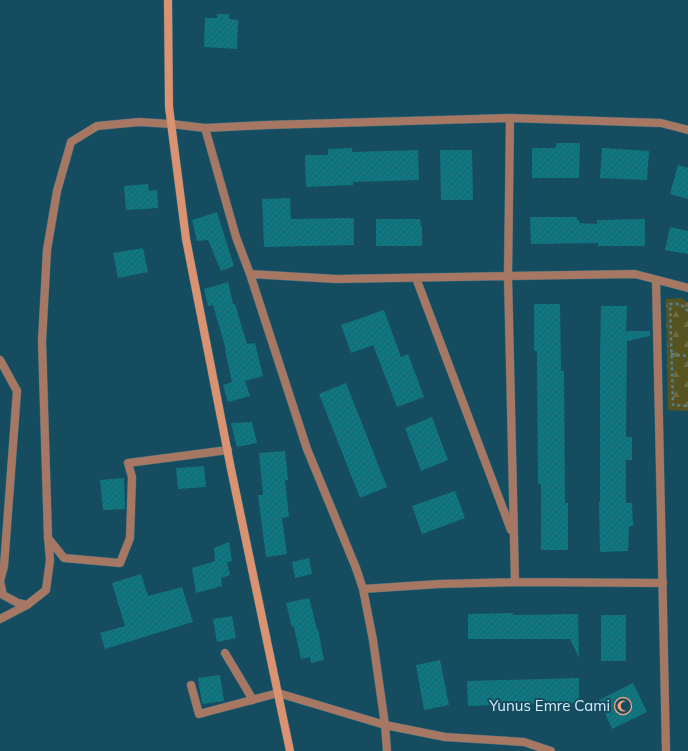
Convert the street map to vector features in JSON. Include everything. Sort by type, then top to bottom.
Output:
[{"type":"street","points":[[168,0],[169,107],[186,239],[290,751]]},
{"type":"street","points":[[510,118],[508,276],[515,582]]},
{"type":"street","points":[[0,619],[27,605],[46,590],[50,560],[42,341],[47,258],[58,192],[71,142],[97,126],[139,122],[205,128],[510,118],[661,123],[688,130]]},
{"type":"street","points":[[205,128],[236,237],[250,274],[307,449],[356,568],[363,589],[373,640],[387,751]]},
{"type":"street","points":[[250,274],[336,279],[636,274],[688,288]]},
{"type":"street","points":[[416,278],[514,536]]},
{"type":"street","points":[[656,280],[666,751]]},
{"type":"street","points":[[0,360],[17,392],[4,566],[0,581],[3,595],[18,604],[27,605]]},
{"type":"street","points":[[48,538],[64,558],[120,563],[130,538],[132,477],[128,462],[228,450]]},
{"type":"street","points":[[363,589],[439,584],[515,582],[663,583]]},
{"type":"street","points":[[225,653],[252,700]]},
{"type":"street","points":[[191,685],[199,714],[278,693],[385,726],[445,737],[524,742],[551,751]]},
{"type":"path","points":[[688,311],[680,304],[670,304],[673,405],[688,406]]},
{"type":"path","points":[[672,354],[688,356]]},
{"type":"green space","points":[[682,298],[688,303],[688,411],[668,410],[666,299]]},
{"type":"building","points":[[217,14],[229,14],[229,19],[238,20],[237,49],[204,47],[205,18],[217,18]]},
{"type":"building","points":[[556,143],[580,143],[579,178],[532,178],[532,148],[556,148]]},
{"type":"building","points":[[352,148],[352,152],[418,150],[419,180],[353,182],[353,185],[306,187],[305,155],[328,155],[328,149]]},
{"type":"building","points":[[602,148],[649,151],[647,180],[600,178]]},
{"type":"building","points":[[440,150],[472,150],[473,200],[441,200]]},
{"type":"building","points":[[678,165],[688,168],[688,199],[670,194]]},
{"type":"building","points":[[148,184],[149,191],[157,190],[158,208],[126,210],[124,186]]},
{"type":"building","points":[[290,198],[291,219],[354,218],[354,245],[264,247],[262,199]]},
{"type":"building","points":[[217,212],[234,266],[221,271],[208,240],[197,241],[192,220]]},
{"type":"building","points":[[530,217],[577,217],[579,223],[597,224],[597,220],[645,219],[645,246],[598,246],[598,243],[531,244]]},
{"type":"building","points":[[376,219],[420,219],[422,226],[422,246],[376,246]]},
{"type":"building","points":[[670,227],[688,231],[688,254],[665,250]]},
{"type":"building","points":[[143,248],[148,272],[118,278],[113,253]]},
{"type":"building","points":[[228,282],[233,304],[235,304],[247,344],[255,343],[263,376],[245,381],[250,396],[228,402],[223,385],[232,382],[226,350],[213,305],[208,306],[204,289]]},
{"type":"building","points":[[534,304],[560,304],[561,371],[564,371],[565,503],[568,503],[568,550],[541,550],[541,484],[538,484],[537,351],[534,351]]},
{"type":"building","points":[[601,306],[627,306],[626,331],[650,331],[650,336],[627,341],[626,437],[632,437],[632,460],[626,460],[626,503],[632,503],[633,526],[629,526],[628,551],[600,552],[599,502]]},
{"type":"building","points":[[384,310],[401,357],[408,354],[424,397],[397,407],[373,345],[351,353],[341,325]]},
{"type":"building","points":[[346,383],[387,487],[360,498],[319,394]]},
{"type":"building","points":[[432,417],[448,460],[421,471],[405,428]]},
{"type":"building","points":[[252,422],[257,443],[237,447],[231,423]]},
{"type":"building","points":[[285,451],[288,480],[285,480],[289,517],[282,518],[287,554],[266,557],[258,495],[263,495],[259,453]]},
{"type":"building","points":[[204,466],[206,487],[178,489],[176,468]]},
{"type":"building","points":[[124,478],[125,509],[103,510],[100,480]]},
{"type":"building","points":[[455,491],[465,518],[422,534],[412,506]]},
{"type":"building","points":[[229,542],[232,561],[227,562],[230,575],[221,578],[222,586],[196,593],[192,568],[215,561],[214,548]]},
{"type":"building","points":[[309,558],[312,574],[295,578],[292,562]]},
{"type":"building","points":[[141,574],[148,596],[182,587],[193,622],[105,649],[100,633],[125,626],[112,583]]},
{"type":"building","points":[[309,598],[318,629],[324,660],[311,663],[310,657],[301,659],[294,627],[292,627],[286,603]]},
{"type":"building","points":[[513,613],[513,615],[578,614],[579,658],[570,639],[468,639],[468,614]]},
{"type":"building","points":[[601,615],[626,615],[626,661],[601,661]]},
{"type":"building","points":[[232,616],[236,638],[217,642],[213,619]]},
{"type":"building","points":[[440,660],[449,705],[424,710],[416,665]]},
{"type":"building","points":[[220,675],[224,701],[202,704],[198,678]]},
{"type":"building","points":[[579,678],[579,703],[468,706],[467,681]]},
{"type":"building","name":"Yunus Emre Cami","points":[[633,683],[647,712],[612,729],[599,700]]},
{"type":"place","name":"Yunus Emre Cami","points":[[623,706]]}]
